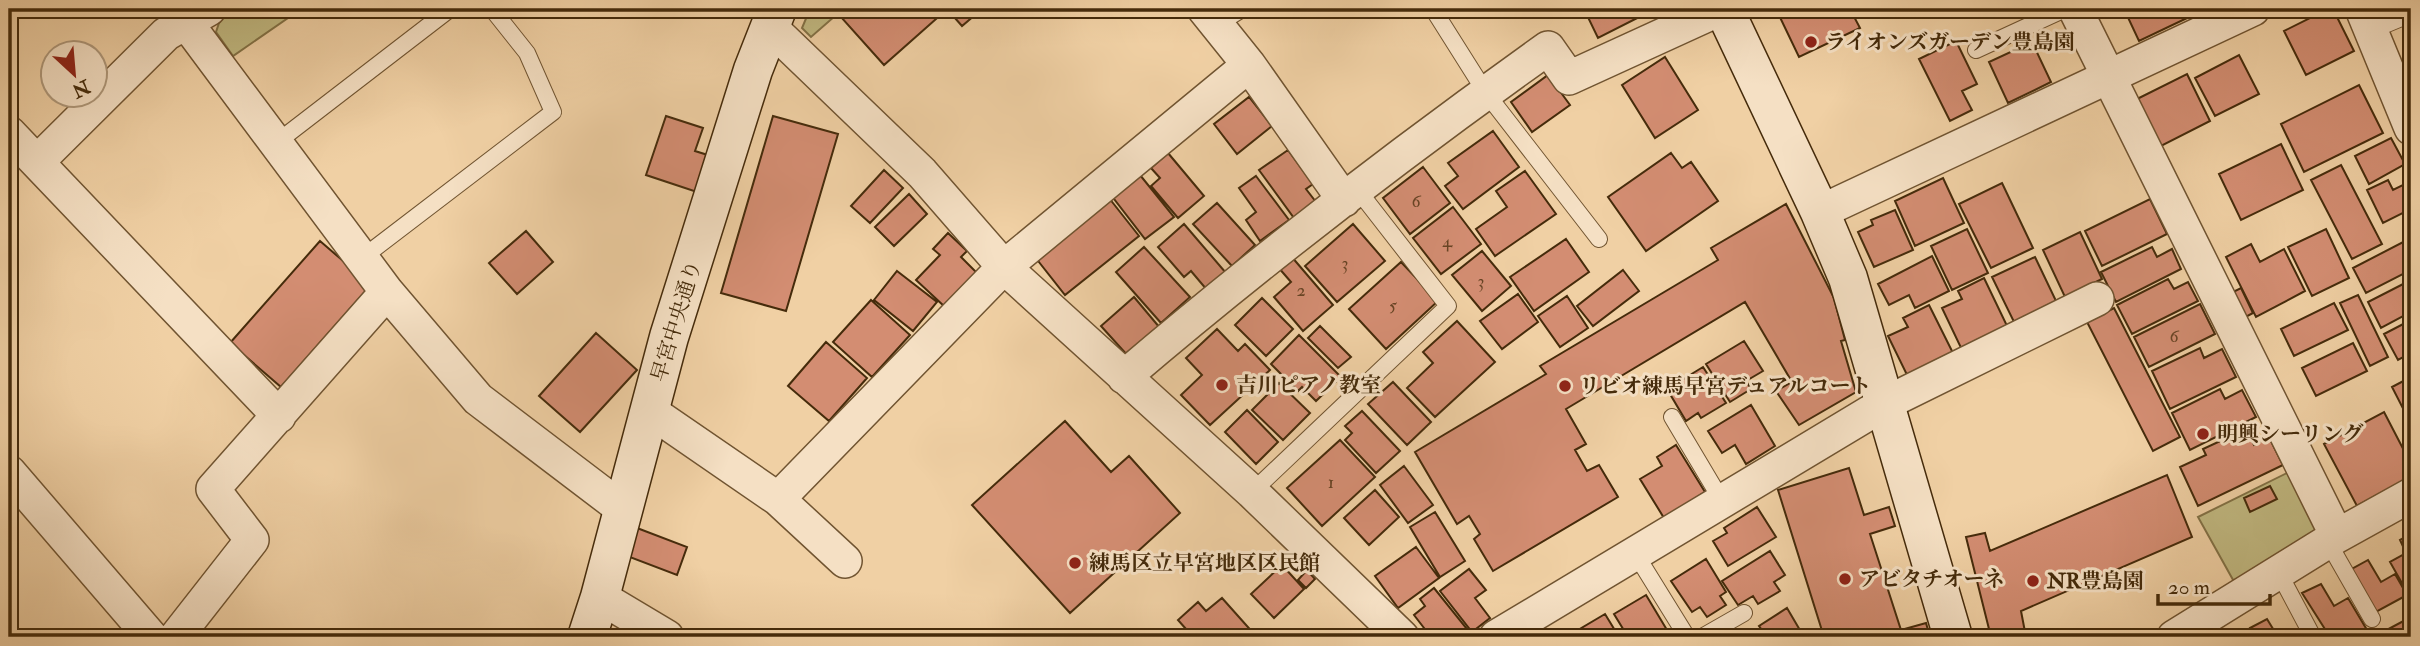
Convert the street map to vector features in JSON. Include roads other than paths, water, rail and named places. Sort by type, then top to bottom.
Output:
[{"type":"street","points":[[1124,377],[1208,306],[1350,195],[1548,48],[1569,78],[1722,9],[1820,212],[1848,278],[1953,637]]},
{"type":"street","points":[[2075,9],[2332,539]]},
{"type":"street","points":[[1820,212],[2253,9]]},
{"type":"street","points":[[37,162],[190,13],[276,143],[387,292],[478,399],[624,510]]},
{"type":"street","points":[[1221,14],[1249,65],[1350,195]]},
{"type":"street","points":[[773,18],[922,173],[1004,267],[1252,492],[1402,637]]},
{"type":"street","name":"早宮中央通り","points":[[587,637],[673,324],[753,70],[773,18]]},
{"type":"street","points":[[2366,20],[2411,128]]},
{"type":"street","points":[[778,499],[1004,267],[1249,65]]},
{"type":"street","points":[[9,133],[279,416]]},
{"type":"street","points":[[176,637],[252,540],[213,489],[387,292]]},
{"type":"street","points":[[1496,637],[1884,404],[2097,299]]},
{"type":"street","points":[[650,411],[778,499],[845,561]]},
{"type":"street","points":[[9,472],[150,637]]},
{"type":"street","points":[[2174,637],[2332,539],[2411,495]]},
{"type":"street","points":[[600,597],[667,637]]},
{"type":"lane","points":[[276,143],[450,9]]},
{"type":"lane","points":[[362,258],[553,112],[527,53],[492,9]]},
{"type":"lane","points":[[1433,9],[1486,93],[1599,239]]},
{"type":"lane","points":[[1976,50],[2065,9]]},
{"type":"lane","points":[[2366,20],[2411,14]]},
{"type":"lane","points":[[1252,492],[1448,306],[1350,195]]},
{"type":"lane","points":[[1672,417],[1722,501]]},
{"type":"lane","points":[[2332,539],[2372,619]]},
{"type":"lane","points":[[1635,553],[1688,637]]},
{"type":"lane","points":[[2279,573],[2313,637]]},
{"type":"lane","points":[[1702,637],[1744,613]]},
{"type":"place","name":"ライオンズガーデン豊島園","points":[[1811,42]]},
{"type":"place","name":"吉川ピアノ教室","points":[[1222,385]]},
{"type":"place","name":"リビオ練馬早宮デュアルコート","points":[[1565,386]]},
{"type":"place","name":"明興シーリング","points":[[2203,434]]},
{"type":"place","name":"練馬区立早宮地区区民館","points":[[1075,563]]},
{"type":"place","name":"アビタチオーネ","points":[[1845,579]]},
{"type":"place","name":"NR豊島園","points":[[2033,581]]}]
